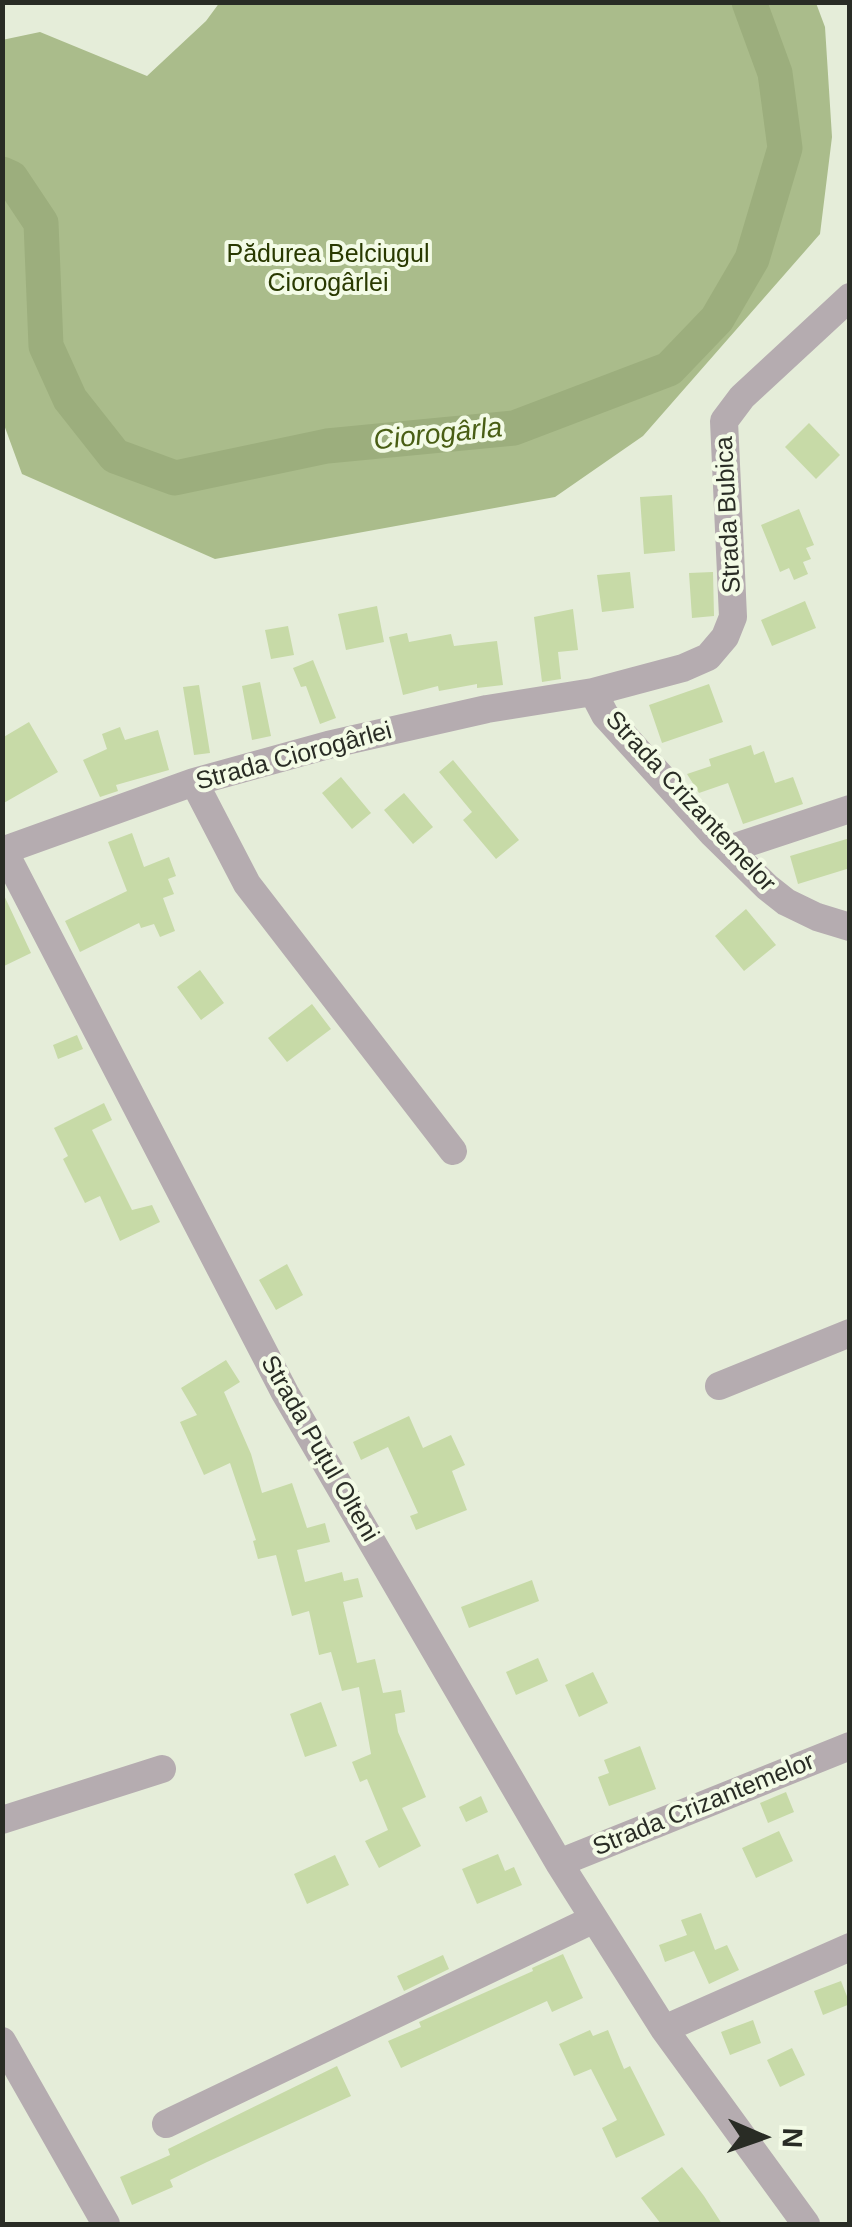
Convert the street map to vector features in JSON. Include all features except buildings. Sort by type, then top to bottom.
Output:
[{"type":"street","name":"Strada Bubica","points":[[593,692],[696,662],[708,657],[725,637],[733,617],[734,592],[724,421],[742,397],[850,297]]},
{"type":"street","name":"Strada Ciorogârlei","points":[[3,851],[194,782],[487,709],[593,692]]},
{"type":"street","name":"Strada Crizantemelor","points":[[593,692],[605,715],[729,849],[786,902],[828,922],[850,926]]},
{"type":"street","points":[[194,782],[247,884],[453,1151]]},
{"type":"street","points":[[729,849],[850,809]]},
{"type":"street","name":"Strada Puțul Olteni","points":[[3,851],[285,1393],[560,1864],[664,2029],[806,2224]]},
{"type":"street","points":[[719,1386],[850,1333]]},
{"type":"street","name":"Strada Crizantemelor","points":[[560,1864],[850,1746]]},
{"type":"street","points":[[2,1820],[162,1769]]},
{"type":"street","points":[[166,2124],[594,1918]]},
{"type":"street","points":[[664,2029],[850,1948]]},
{"type":"street","points":[[2,2042],[106,2224]]},
{"type":"green space","name":"Pădurea Belciugul Ciorogârlei","points":[[220,2],[816,3],[825,27],[832,137],[820,234],[643,436],[555,497],[215,559],[22,474],[3,422],[2,40],[40,32],[147,76],[206,21]]},
{"type":"waterway","name":"Ciorogârla","points":[[2,174],[11,178],[41,223],[46,346],[70,399],[115,456],[175,478],[327,446],[514,428],[669,369],[717,319],[752,259],[785,148],[775,73],[749,2]]}]
